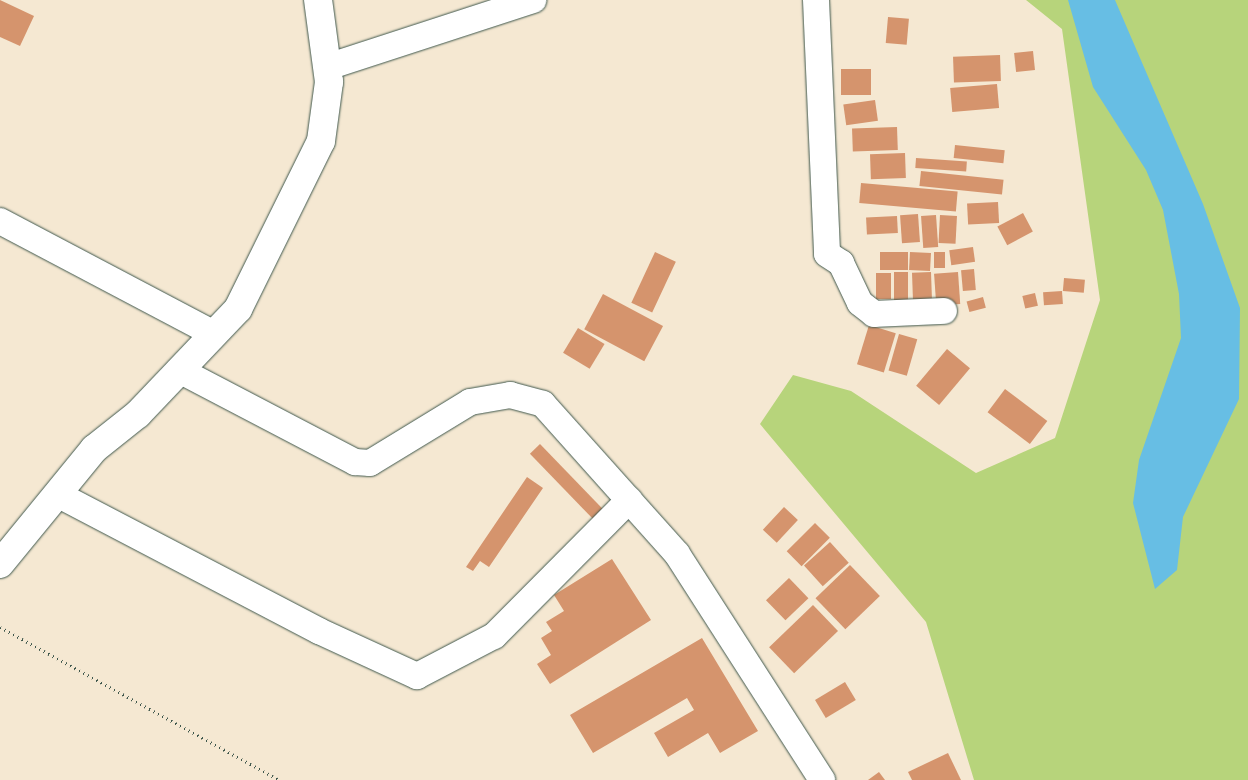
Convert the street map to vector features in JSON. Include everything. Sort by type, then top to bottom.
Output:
[{"type":"street","points":[[0,564],[94,449],[138,414],[238,309],[321,141],[327,67],[318,0]]},
{"type":"street","points":[[327,67],[532,0]]},
{"type":"street","points":[[816,0],[828,254],[841,262],[860,303],[874,314],[944,311]]},
{"type":"street","points":[[0,220],[214,334]]},
{"type":"street","points":[[179,370],[355,462],[370,463],[470,402],[510,395],[543,404],[677,554],[822,780]]},
{"type":"street","points":[[57,494],[319,631],[417,676],[494,636],[629,500]]},
{"type":"path","points":[[0,628],[280,780]]},
{"type":"green space","points":[[1026,0],[1248,0],[1248,780],[974,780],[926,622],[760,424],[793,375],[851,391],[976,473],[1055,438],[1100,300],[1062,29]]},
{"type":"water","points":[[1068,0],[1115,0],[1203,204],[1240,308],[1239,399],[1183,517],[1177,570],[1155,589],[1133,503],[1139,460],[1181,338],[1179,294],[1163,210],[1146,170],[1093,87]]},
{"type":"building","points":[[0,0],[34,16],[20,46],[0,37]]},
{"type":"building","points":[[888,17],[909,19],[907,45],[886,43]]},
{"type":"building","points":[[1033,51],[1035,70],[1016,72],[1014,53]]},
{"type":"building","points":[[1000,55],[1001,81],[954,83],[953,57]]},
{"type":"building","points":[[841,69],[871,69],[871,95],[841,95]]},
{"type":"building","points":[[997,84],[999,108],[952,112],[950,88]]},
{"type":"building","points":[[875,100],[878,121],[846,125],[843,104]]},
{"type":"building","points":[[897,127],[898,150],[853,152],[852,129]]},
{"type":"building","points":[[955,145],[1005,150],[1003,163],[954,158]]},
{"type":"building","points":[[905,153],[906,178],[871,179],[870,154]]},
{"type":"building","points":[[916,158],[967,162],[966,172],[915,168]]},
{"type":"building","points":[[921,171],[1004,180],[1002,195],[919,186]]},
{"type":"building","points":[[861,183],[958,191],[956,211],[859,203]]},
{"type":"building","points":[[998,202],[999,223],[968,225],[967,204]]},
{"type":"building","points":[[1023,213],[1033,232],[1007,245],[997,227]]},
{"type":"building","points":[[918,214],[920,242],[902,243],[900,215]]},
{"type":"building","points":[[936,215],[938,247],[923,248],[921,216]]},
{"type":"building","points":[[940,215],[957,216],[956,244],[939,243]]},
{"type":"building","points":[[897,216],[898,233],[867,235],[866,218]]},
{"type":"building","points":[[973,247],[975,262],[951,265],[949,250]]},
{"type":"building","points":[[655,252],[676,262],[652,312],[631,303]]},
{"type":"building","points":[[880,252],[908,252],[908,270],[880,270]]},
{"type":"building","points":[[910,252],[931,253],[930,271],[909,270]]},
{"type":"building","points":[[934,252],[945,252],[945,268],[934,268]]},
{"type":"building","points":[[974,269],[976,290],[963,291],[961,270]]},
{"type":"building","points":[[894,272],[908,272],[908,302],[894,302]]},
{"type":"building","points":[[931,272],[932,307],[913,308],[912,273]]},
{"type":"building","points":[[958,272],[960,304],[936,306],[934,274]]},
{"type":"building","points":[[876,273],[891,273],[891,299],[876,299]]},
{"type":"building","points":[[1064,278],[1085,280],[1084,293],[1063,291]]},
{"type":"building","points":[[1062,291],[1063,304],[1044,305],[1043,292]]},
{"type":"building","points":[[1035,293],[1038,306],[1025,309],[1022,296]]},
{"type":"building","points":[[603,294],[663,326],[644,361],[584,329]]},
{"type":"building","points":[[983,297],[986,308],[969,312],[967,301]]},
{"type":"building","points":[[869,325],[896,333],[884,372],[857,364]]},
{"type":"building","points":[[578,328],[605,344],[590,369],[563,353]]},
{"type":"building","points":[[899,334],[917,339],[907,376],[889,371]]},
{"type":"building","points":[[947,349],[970,368],[939,405],[916,386]]},
{"type":"building","points":[[1005,389],[1047,421],[1030,444],[988,412]]},
{"type":"building","points":[[540,444],[605,511],[595,521],[530,454]]},
{"type":"building","points":[[527,477],[543,488],[489,567],[480,561],[473,571],[466,567]]},
{"type":"building","points":[[784,507],[798,520],[777,543],[763,530]]},
{"type":"building","points":[[815,523],[830,538],[802,566],[787,551]]},
{"type":"building","points":[[830,542],[849,563],[823,586],[804,565]]},
{"type":"building","points":[[612,559],[651,620],[550,684],[537,664],[551,655],[541,638],[552,631],[546,622],[564,611],[554,595]]},
{"type":"building","points":[[850,565],[880,596],[845,629],[815,598]]},
{"type":"building","points":[[789,578],[808,598],[785,620],[766,600]]},
{"type":"building","points":[[813,605],[838,631],[794,673],[769,647]]},
{"type":"building","points":[[702,638],[758,731],[720,753],[708,733],[668,757],[654,733],[694,710],[687,698],[593,753],[570,715]]},
{"type":"building","points":[[845,682],[856,700],[826,718],[815,700]]},
{"type":"building","points":[[948,753],[961,780],[912,780],[908,772]]},
{"type":"building","points":[[879,772],[885,780],[868,780]]}]
